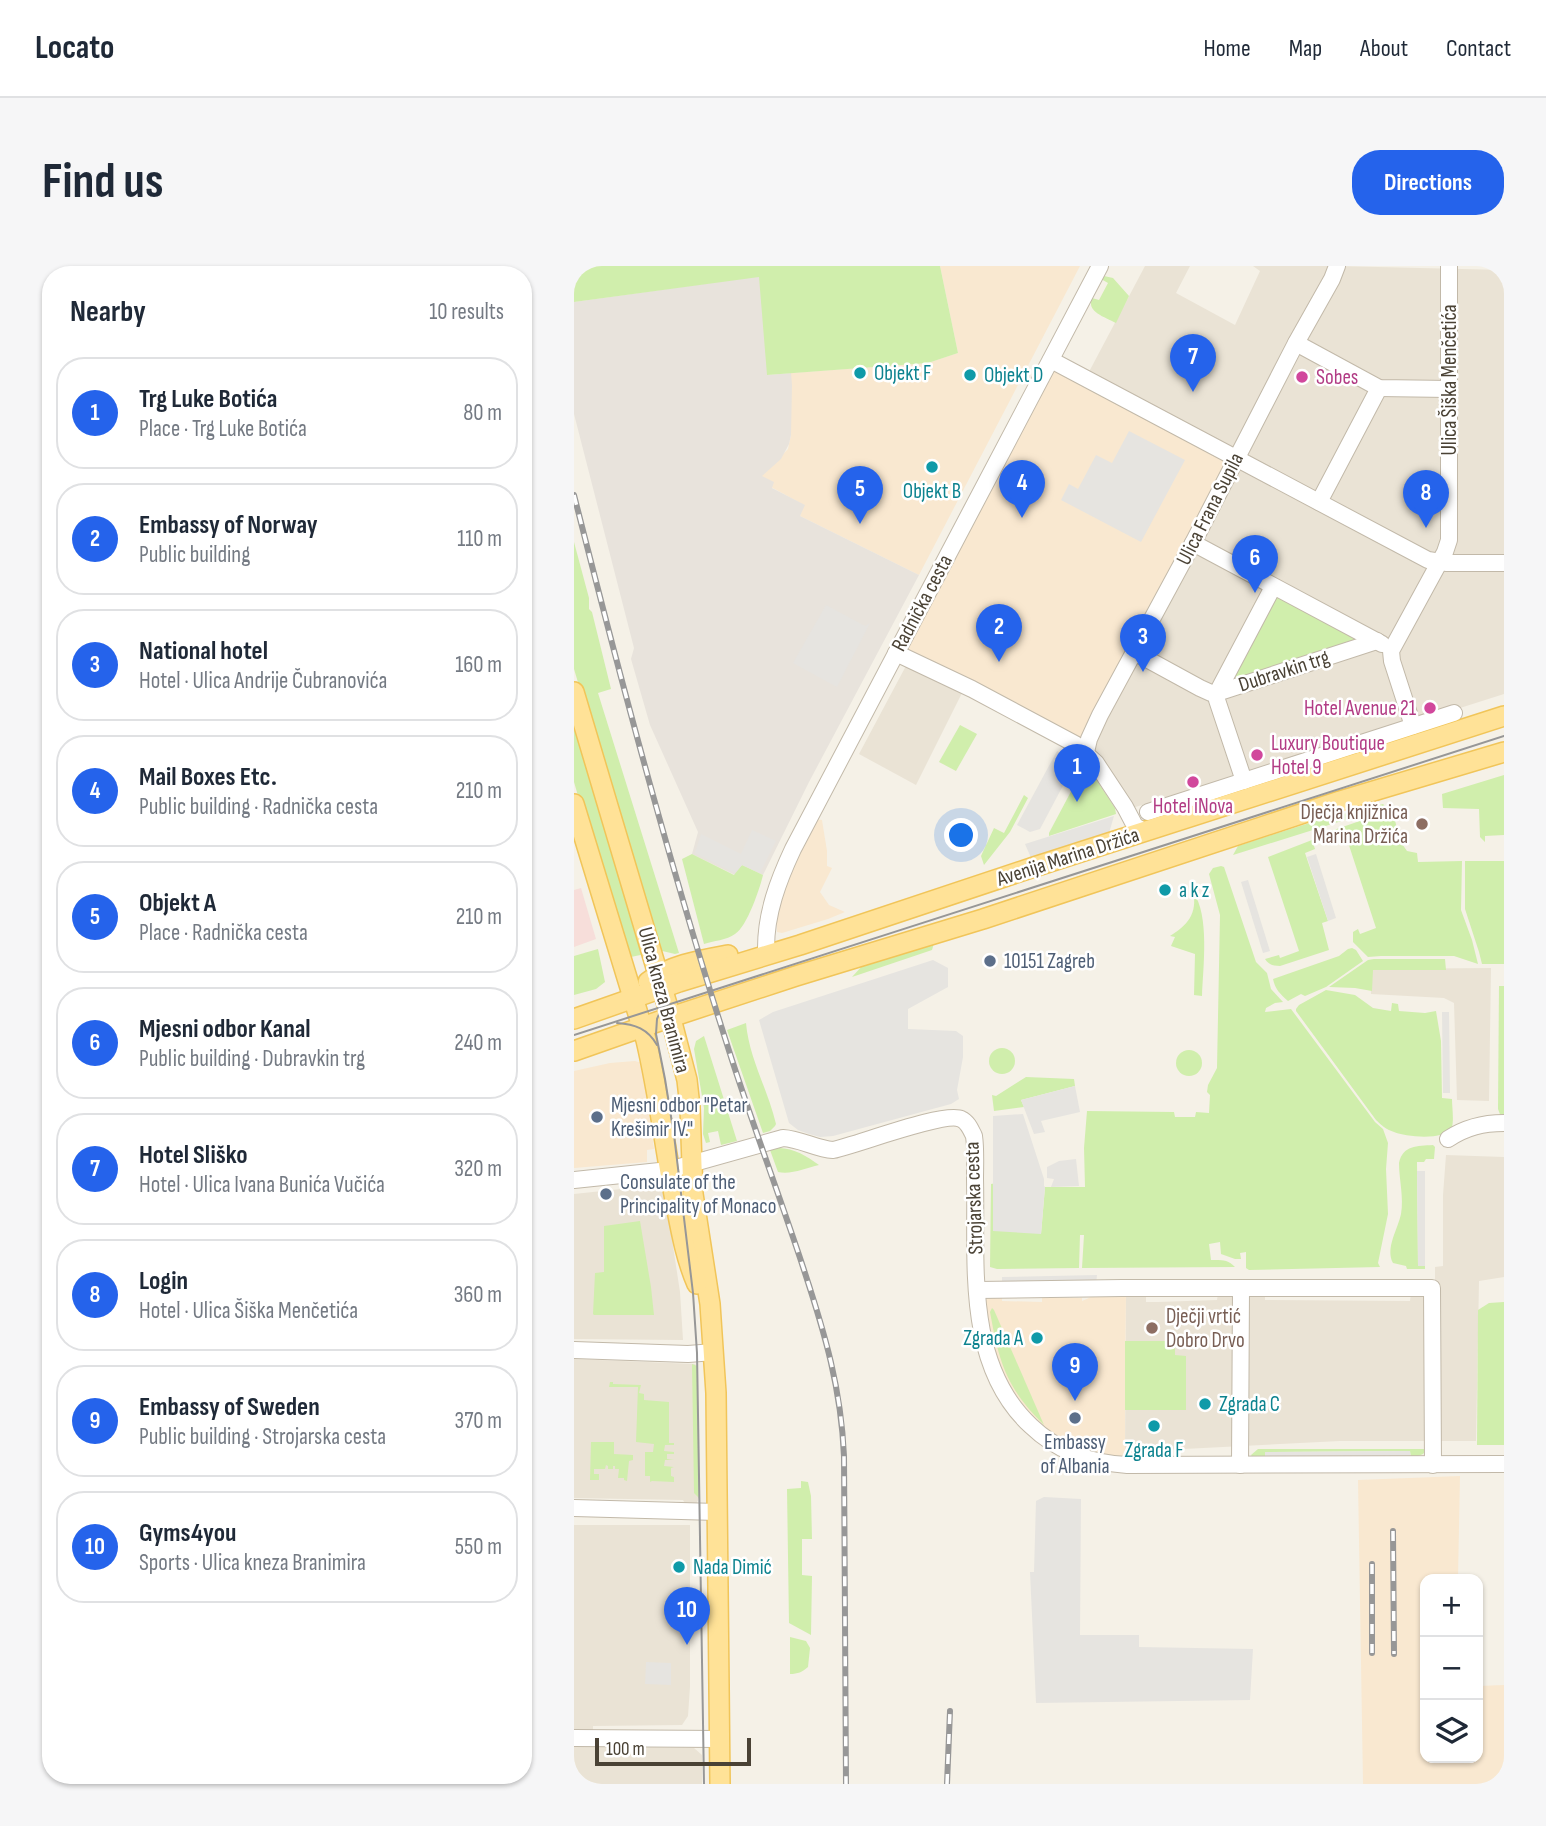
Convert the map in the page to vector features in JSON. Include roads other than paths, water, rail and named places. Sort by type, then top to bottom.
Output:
[{"type":"main road","name":"Ulica kneza Branimira","points":[[574,692],[661,981],[687,1080],[695,1212],[714,1352],[720,1784]]},
{"type":"main road","name":"Avenija Marina Držića","points":[[574,1019],[633,998],[661,981],[800,945],[1504,716]]},
{"type":"main road","name":"Avenija Marina Držića","points":[[574,1051],[796,976],[993,916],[1340,801],[1504,752]]},
{"type":"main road","points":[[1469,762],[1504,761]]},
{"type":"main road","name":"Ulica kneza Branimira","points":[[574,804],[642,1027],[652,1067],[682,1234],[692,1272],[711,1317]]},
{"type":"main road","points":[[661,981],[675,968],[716,957],[800,945]]},
{"type":"street","name":"Radnička cesta","points":[[766,948],[771,906],[787,863],[1100,266]]},
{"type":"street","name":"Ulica Frana Supila","points":[[1086,752],[1100,715],[1337,266]]},
{"type":"street","name":"Ulica Šiška Menčetića","points":[[1385,644],[1445,552],[1449,534],[1449,266]]},
{"type":"street","points":[[1296,344],[1379,388],[1449,389]]},
{"type":"street","points":[[1051,360],[1429,560],[1504,563]]},
{"type":"street","points":[[1319,502],[1379,388]]},
{"type":"street","points":[[1193,543],[1273,587]]},
{"type":"street","name":"Dubravkin trg","points":[[1217,693],[1273,587],[1385,644]]},
{"type":"street","points":[[1385,644],[1413,726]]},
{"type":"street","name":"Dubravkin trg","points":[[1217,693],[1385,644]]},
{"type":"street","points":[[1134,652],[1200,688],[1217,693],[1244,781]]},
{"type":"street","points":[[896,653],[1015,711],[1086,752],[1096,763],[1135,825],[1146,832]]},
{"type":"street","name":"Avenija Marina Držića","points":[[1148,812],[1454,713]]},
{"type":"street","name":"Strojarska cesta","points":[[574,1180],[669,1170],[776,1139],[790,1139],[834,1150],[940,1119],[962,1119],[972,1132],[975,1143],[977,1290],[984,1344],[994,1377],[1011,1405],[1050,1442],[1080,1457],[1111,1464],[1504,1464]]},
{"type":"street","points":[[1448,1139],[1472,1127],[1504,1123]]},
{"type":"street","points":[[1240,1465],[1241,1289]]},
{"type":"street","points":[[977,1290],[1432,1289],[1433,1465]]},
{"type":"street","points":[[574,1350],[688,1354],[714,1352]]},
{"type":"street","points":[[574,1508],[717,1511]]},
{"type":"street","points":[[574,1738],[719,1740]]},
{"type":"tram line","points":[[574,1035],[1504,736]]},
{"type":"tram line","points":[[666,1004],[657,1019],[656,1034],[674,1135],[693,1293],[697,1353],[704,1784]]},
{"type":"tram line","points":[[617,1023],[640,1028],[657,1045]]},
{"type":"railway","points":[[574,495],[668,850],[732,1060],[812,1294],[836,1384],[844,1456],[846,1784]]},
{"type":"railway","points":[[1393,1531],[1394,1654]]},
{"type":"railway","points":[[1372,1564],[1372,1653]]},
{"type":"railway","points":[[947,1784],[950,1711]]},
{"type":"place","name":"Objekt F","points":[[860,373]]},
{"type":"place","name":"Objekt D","points":[[970,375]]},
{"type":"place","name":"Sobes","points":[[1302,377]]},
{"type":"place","name":"Hotel Sliško","points":[[1193,392]]},
{"type":"place","name":"Objekt B","points":[[932,467]]},
{"type":"place","name":"Mail Boxes Etc.","points":[[1022,518]]},
{"type":"place","name":"Objekt A","points":[[860,524]]},
{"type":"place","name":"Login","points":[[1426,528]]},
{"type":"place","name":"Mjesni odbor Kanal","points":[[1255,593]]},
{"type":"place","name":"Embassy of Norway","points":[[999,662]]},
{"type":"place","name":"National hotel","points":[[1143,672]]},
{"type":"place","name":"Hotel Avenue 21","points":[[1430,708]]},
{"type":"place","name":"Luxury Boutique Hotel 9","points":[[1257,755]]},
{"type":"place","name":"Hotel iNova","points":[[1193,782]]},
{"type":"place","name":"Trg Luke Botića","points":[[1077,802]]},
{"type":"place","name":"Dječja knjižnica Marina Držića","points":[[1422,824]]},
{"type":"place","name":"a k z","points":[[1165,890]]},
{"type":"place","name":"10151 Zagreb","points":[[990,961]]},
{"type":"place","name":"Mjesni odbor \"Petar Krešimir IV.\"","points":[[597,1117]]},
{"type":"place","name":"Consulate of the Principality of Monaco","points":[[606,1194]]},
{"type":"place","name":"Dječji vrtić Dobro Drvo","points":[[1152,1328]]},
{"type":"place","name":"Zgrada A","points":[[1037,1338]]},
{"type":"place","name":"Embassy of Sweden","points":[[1075,1401]]},
{"type":"place","name":"Zgrada C","points":[[1205,1404]]},
{"type":"place","name":"Embassy of Albania","points":[[1075,1418]]},
{"type":"place","name":"Zgrada F","points":[[1154,1426]]},
{"type":"place","name":"Nada Dimić","points":[[679,1567]]},
{"type":"place","name":"Gyms4you","points":[[687,1645]]}]
